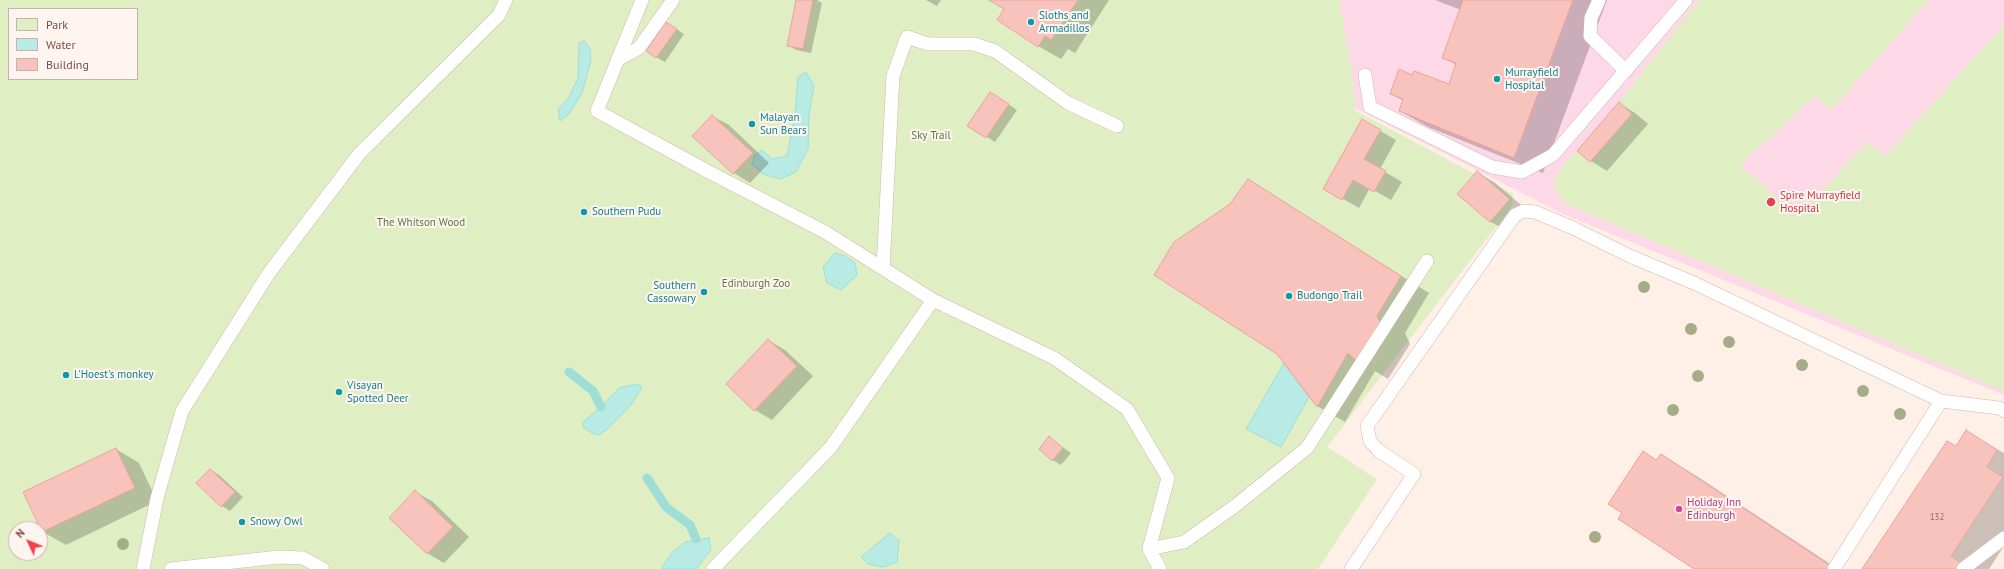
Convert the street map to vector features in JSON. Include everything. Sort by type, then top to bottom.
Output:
[{"type":"lane","points":[[142,569],[157,498],[182,411],[269,273],[359,154],[498,15],[506,0]]},
{"type":"lane","points":[[642,0],[597,111],[706,171],[825,232],[933,300],[1054,358],[1127,409],[1168,478],[1149,549],[1160,569]]},
{"type":"lane","points":[[617,60],[638,48],[673,0]]},
{"type":"lane","points":[[1599,0],[1591,18],[1590,36],[1626,71]]},
{"type":"lane","points":[[1365,75],[1370,107],[1492,167],[1522,172],[1552,156],[1686,0]]},
{"type":"lane","points":[[883,268],[894,76],[907,37],[928,44],[974,44],[994,51],[1068,103],[1117,126]]},
{"type":"lane","points":[[1351,569],[1414,474],[1379,451],[1370,440],[1367,426],[1515,215],[1524,211],[1535,212],[1573,228],[1632,257],[1694,283],[1941,401],[1999,408],[2004,411]]},
{"type":"lane","points":[[1149,549],[1184,542],[1235,506],[1307,448],[1427,261]]},
{"type":"lane","points":[[713,569],[831,447],[933,300]]},
{"type":"lane","points":[[1834,569],[1941,401]]},
{"type":"lane","points":[[1964,569],[2004,538]]},
{"type":"lane","points":[[171,569],[279,557],[303,558],[323,569]]},
{"type":"shaded area","name":"Spire Murrayfield Hospital","points":[[1233,0],[2004,0],[2004,395],[1563,214],[1218,38]]},
{"type":"green space","name":"Edinburgh Zoo","points":[[0,0],[1339,0],[1352,69],[1356,111],[1513,194],[1512,206],[1327,447],[1377,479],[1318,569],[0,569]]},
{"type":"green space","points":[[1699,0],[1929,0],[1831,110],[1815,96],[1740,165],[1797,216],[1868,142],[1885,156],[2004,25],[2004,391],[1564,203],[1553,182],[1565,164],[1577,151],[1590,162],[1632,114],[1619,102]]},
{"type":"water","points":[[584,41],[590,49],[591,60],[582,93],[569,114],[560,121],[558,109],[568,99],[578,78],[579,43]]},
{"type":"water","points":[[806,72],[814,86],[809,114],[808,149],[796,172],[780,179],[763,174],[752,164],[754,156],[762,150],[772,159],[787,156],[795,114],[798,77]]},
{"type":"water","points":[[835,253],[845,256],[855,263],[857,275],[841,290],[827,283],[823,267]]},
{"type":"water","points":[[1284,363],[1309,397],[1281,447],[1246,429]]},
{"type":"water","points":[[638,384],[642,388],[630,406],[607,429],[599,435],[592,433],[583,427],[583,422],[601,407],[619,388]]},
{"type":"water","points":[[890,533],[899,541],[897,562],[883,567],[868,564],[861,557]]},
{"type":"water","points":[[709,538],[711,550],[696,569],[663,569],[662,567],[672,553],[685,542]]},
{"type":"building","points":[[796,0],[813,0],[803,49],[787,46]]},
{"type":"building","name":"Sloths and Armadillos","points":[[989,0],[1078,0],[1051,40],[1045,36],[1038,47],[997,20],[1004,9]]},
{"type":"building","name":"Murrayfield Hospital","points":[[1463,0],[1573,0],[1514,158],[1399,111],[1403,99],[1390,94],[1399,69],[1412,75],[1414,71],[1449,84],[1456,63],[1442,58]]},
{"type":"building","points":[[666,22],[677,29],[656,58],[646,51]]},
{"type":"building","points":[[990,92],[1009,104],[986,138],[967,126]]},
{"type":"building","points":[[1619,102],[1632,114],[1590,162],[1577,151]]},
{"type":"building","points":[[712,115],[753,153],[733,174],[692,136]]},
{"type":"building","points":[[1362,119],[1381,130],[1364,159],[1386,171],[1374,192],[1353,180],[1342,200],[1323,189]]},
{"type":"building","points":[[1477,171],[1510,199],[1490,222],[1457,194]]},
{"type":"building","name":"Budongo Trail","points":[[1248,179],[1401,276],[1377,316],[1383,328],[1360,364],[1348,353],[1317,407],[1277,354],[1154,275],[1174,242],[1230,204]]},
{"type":"building","points":[[768,339],[797,366],[754,411],[726,384]]},
{"type":"building","points":[[1966,430],[1997,450],[1987,467],[2003,477],[1951,556],[1970,569],[1862,569],[1947,441],[1956,446]]},
{"type":"building","points":[[1049,436],[1063,448],[1052,461],[1039,449]]},
{"type":"building","points":[[116,448],[135,488],[48,529],[48,521],[37,521],[23,492]]},
{"type":"building","name":"Holiday Inn Edinburgh","points":[[1643,451],[1656,460],[1661,454],[1831,566],[1829,569],[1694,569],[1618,519],[1622,513],[1608,504]]},
{"type":"building","points":[[210,469],[235,492],[221,507],[196,483]]},
{"type":"building","points":[[415,490],[453,527],[427,554],[389,518]]},
{"type":"waterway","points":[[569,372],[593,391],[601,407]]},
{"type":"waterway","points":[[647,478],[666,507],[690,525],[696,539]]},
{"type":"place","name":"Sloths and Armadillos","points":[[1031,22]]},
{"type":"place","name":"Murrayfield Hospital","points":[[1497,79]]},
{"type":"place","name":"Malayan Sun Bears","points":[[752,124]]},
{"type":"place","name":"Spire Murrayfield Hospital","points":[[1771,202]]},
{"type":"place","name":"Southern Pudu","points":[[584,212]]},
{"type":"place","name":"Southern Cassowary","points":[[704,292]]},
{"type":"place","name":"Budongo Trail","points":[[1289,296]]},
{"type":"place","name":"L'Hoest's monkey","points":[[66,375]]},
{"type":"place","name":"Visayan Spotted Deer","points":[[339,392]]},
{"type":"place","name":"Holiday Inn Edinburgh","points":[[1679,509]]},
{"type":"place","name":"Snowy Owl","points":[[242,522]]},
{"type":"park label","name":"Sky Trail","points":[[931,136]]},
{"type":"park label","name":"The Whitson Wood","points":[[421,223]]}]
